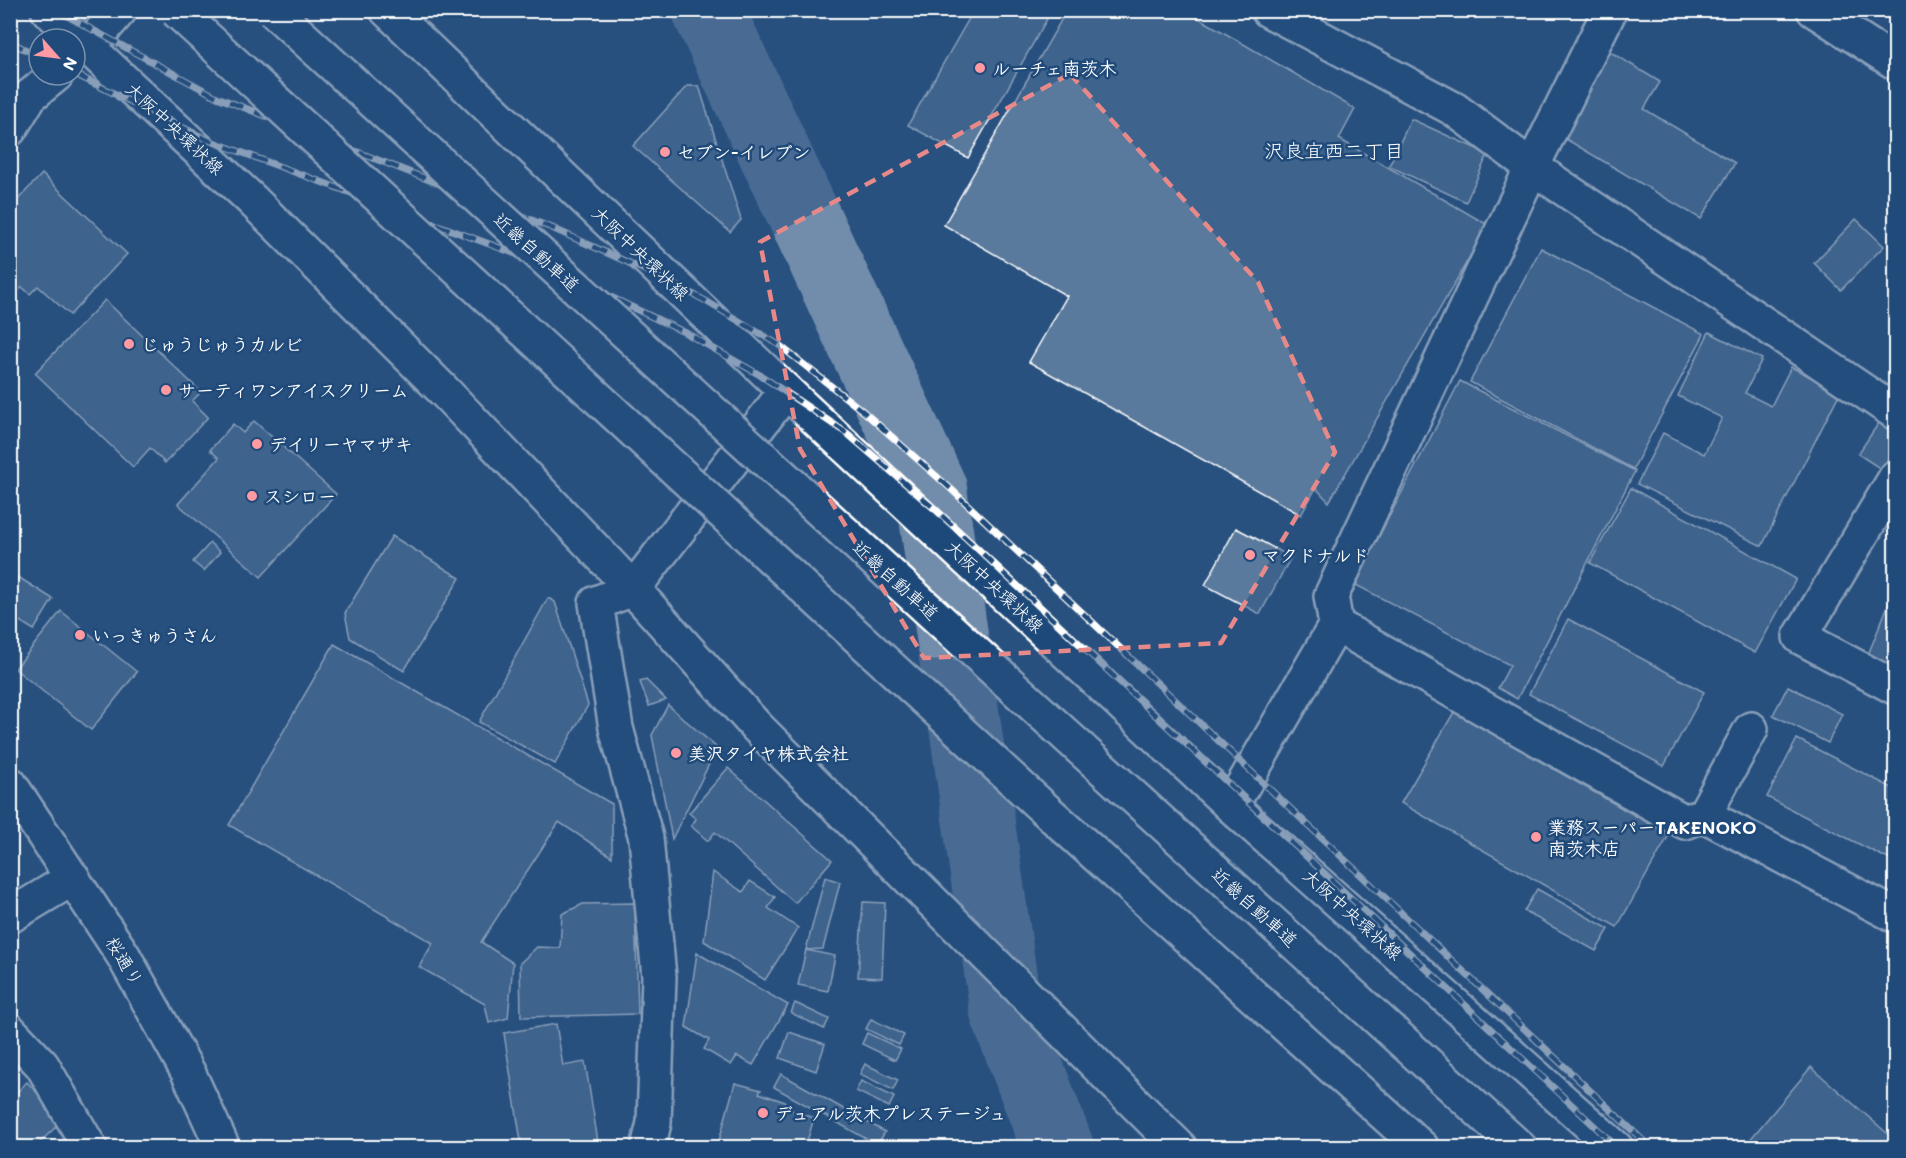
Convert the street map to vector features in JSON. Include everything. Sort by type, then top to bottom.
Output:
[{"type":"main road","points":[[87,47],[120,10]]},
{"type":"main road","points":[[176,10],[1037,802],[1422,1148]]},
{"type":"main road","name":"近畿自動車道","points":[[273,10],[1520,1148]]},
{"type":"main road","name":"大阪中央環状線","points":[[387,10],[786,391],[1231,806],[1616,1148]]},
{"type":"main road","points":[[1268,10],[1454,110],[1532,167],[1896,413]]},
{"type":"main road","points":[[1231,806],[1336,625],[1332,596],[1532,167],[1610,10]]},
{"type":"main road","points":[[1814,10],[1896,63]]},
{"type":"main road","name":"大阪中央環状線","points":[[48,11],[61,27]]},
{"type":"main road","name":"大阪中央環状線","points":[[87,57],[261,208],[444,391],[633,589],[756,726],[1180,1148]]},
{"type":"main road","points":[[10,129],[30,96],[41,87]]},
{"type":"main road","points":[[648,1148],[654,1124],[658,977],[646,838],[616,728],[596,603],[633,589],[786,391]]},
{"type":"main road","points":[[1896,477],[1800,637],[1896,688]]},
{"type":"main road","points":[[1336,625],[1684,822],[1704,815],[1751,729]]},
{"type":"main road","name":"桜通り","points":[[10,784],[123,955],[189,1074],[223,1148]]},
{"type":"main road","points":[[1704,815],[1896,916]]},
{"type":"main road","points":[[10,916],[73,878]]},
{"type":"main road","points":[[10,1031],[42,1065],[90,1148]]},
{"type":"highlighted area","points":[[1070,74],[1258,282],[1335,452],[1221,643],[924,658],[800,449],[760,242]]},
{"type":"building","name":"ルーチェ南茨木","points":[[974,10],[1052,10],[968,158],[908,125]]},
{"type":"building","points":[[1067,10],[1185,10],[1355,109],[1339,139],[1488,225],[1329,502],[1316,488],[1301,515],[1029,362],[1067,296],[944,225]]},
{"type":"building","points":[[1609,51],[1660,82],[1644,109],[1735,163],[1701,219],[1559,135]]},
{"type":"building","points":[[687,86],[699,86],[741,220],[730,232],[633,146]]},
{"type":"building","points":[[1411,119],[1488,154],[1466,202],[1389,166]]},
{"type":"building","points":[[42,174],[127,254],[70,315],[38,286],[30,294],[22,287],[13,297],[10,295],[10,208]]},
{"type":"building","points":[[1856,219],[1884,246],[1841,290],[1814,263]]},
{"type":"building","points":[[1541,248],[1704,334],[1633,469],[1470,382]]},
{"type":"building","points":[[105,300],[201,392],[192,401],[208,417],[165,463],[150,448],[133,467],[35,373]]},
{"type":"building","points":[[1709,332],[1762,359],[1745,393],[1771,406],[1791,367],[1840,392],[1762,546],[1637,484],[1663,433],[1704,454],[1722,418],[1678,396]]},
{"type":"building","points":[[1460,381],[1635,471],[1517,699],[1498,688],[1510,665],[1354,584]]},
{"type":"building","points":[[1884,415],[1896,423],[1896,448],[1881,469],[1858,454]]},
{"type":"building","points":[[254,421],[336,494],[261,577],[178,504],[219,458],[210,450],[233,424],[243,433]]},
{"type":"building","points":[[1631,488],[1796,579],[1755,653],[1590,563]]},
{"type":"building","points":[[1236,528],[1291,557],[1260,614],[1205,585]]},
{"type":"building","points":[[392,536],[460,578],[404,671],[350,638],[345,613]]},
{"type":"building","points":[[210,543],[220,552],[204,571],[193,562]]},
{"type":"building","points":[[18,577],[53,599],[34,630],[10,615],[10,590]]},
{"type":"building","points":[[1896,586],[1896,674],[1865,662]]},
{"type":"building","points":[[548,598],[555,602],[588,705],[555,764],[479,722]]},
{"type":"building","points":[[61,611],[137,672],[91,730],[15,669]]},
{"type":"building","points":[[1568,619],[1704,692],[1664,766],[1529,694]]},
{"type":"building","points":[[334,644],[612,804],[612,857],[559,822],[481,942],[513,963],[508,1018],[489,1023],[485,1004],[419,967],[433,943],[229,825]]},
{"type":"building","points":[[646,680],[666,700],[649,706],[640,682]]},
{"type":"building","points":[[1788,686],[1842,714],[1828,743],[1773,715]]},
{"type":"building","points":[[668,705],[717,748],[672,839],[652,735]]},
{"type":"building","points":[[1454,712],[1669,835],[1617,927],[1401,803]]},
{"type":"building","points":[[1797,739],[1896,790],[1896,863],[1767,797]]},
{"type":"building","points":[[728,768],[832,860],[795,903],[715,832],[708,841],[691,826],[696,819],[689,813]]},
{"type":"building","points":[[713,872],[743,892],[750,881],[775,897],[768,908],[798,928],[765,980],[704,941]]},
{"type":"building","points":[[825,877],[840,882],[823,949],[806,950]]},
{"type":"building","points":[[1537,889],[1609,929],[1596,951],[1524,911]]},
{"type":"building","points":[[863,902],[885,903],[882,978],[858,977]]},
{"type":"building","points":[[635,903],[638,1014],[521,1017],[520,963],[537,947],[560,948],[562,914],[583,904]]},
{"type":"building","points":[[806,950],[835,956],[828,991],[798,985]]},
{"type":"building","points":[[697,953],[788,1005],[753,1065],[737,1056],[731,1065],[704,1049],[709,1040],[686,1027]]},
{"type":"building","points":[[795,1003],[829,1019],[824,1029],[791,1013]]},
{"type":"building","points":[[871,1019],[904,1035],[899,1045],[866,1029]]},
{"type":"building","points":[[556,1024],[563,1066],[585,1062],[598,1142],[565,1148],[522,1148],[504,1033]]},
{"type":"building","points":[[789,1032],[825,1044],[816,1071],[780,1058]]},
{"type":"building","points":[[867,1033],[901,1049],[895,1060],[862,1044]]},
{"type":"building","points":[[865,1064],[898,1080],[893,1090],[860,1074]]},
{"type":"building","points":[[1811,1067],[1896,1141],[1896,1148],[1743,1148]]},
{"type":"building","points":[[781,1074],[885,1132],[877,1145],[774,1087]]},
{"type":"building","points":[[861,1081],[894,1097],[889,1107],[856,1091]]},
{"type":"building","points":[[27,1082],[63,1120],[34,1148],[10,1148],[10,1099]]},
{"type":"building","name":"デュアル茨木プレステージュ","points":[[735,1083],[761,1090],[759,1093],[785,1102],[783,1107],[814,1118],[805,1148],[717,1148]]},
{"type":"waterway","points":[[708,10],[931,489],[1006,1012],[1058,1148]]},
{"type":"railway","points":[[56,10],[217,97],[552,228],[658,276],[704,300],[779,345],[864,412],[951,489],[1651,1148]]},
{"type":"railway","points":[[10,42],[27,50]]},
{"type":"railway","points":[[87,80],[208,140],[535,261],[686,333],[760,375],[848,434],[936,510],[1618,1148]]},
{"type":"place","name":"ルーチェ南茨木","points":[[980,68]]},
{"type":"place","name":"セブン-イレブン","points":[[665,152]]},
{"type":"place","name":"じゅうじゅうカルビ","points":[[129,344]]},
{"type":"place","name":"サーティワンアイスクリーム","points":[[166,390]]},
{"type":"place","name":"デイリーヤマザキ","points":[[257,444]]},
{"type":"place","name":"スシロー","points":[[252,496]]},
{"type":"place","name":"マクドナルド","points":[[1250,555]]},
{"type":"place","name":"いっきゅうさん","points":[[80,635]]},
{"type":"place","name":"美沢タイヤ株式会社","points":[[676,753]]},
{"type":"place","name":"業務スーパーTAKENOKO 南茨木店","points":[[1536,837]]},
{"type":"place","name":"デュアル茨木プレステージュ","points":[[763,1113]]},
{"type":"district","name":"沢良宜西二丁目","points":[[1334,150]]}]
